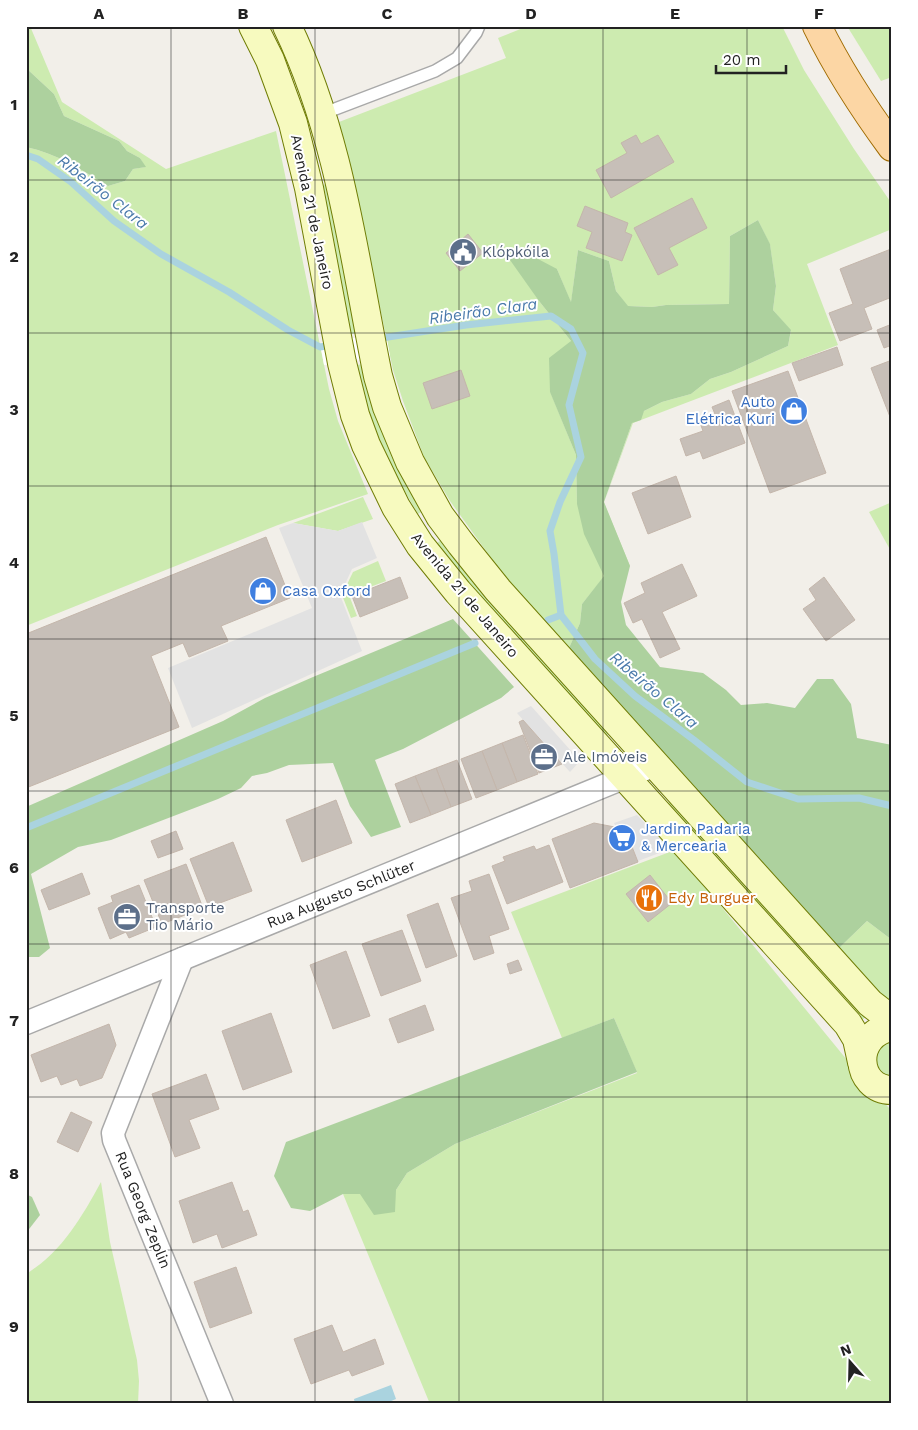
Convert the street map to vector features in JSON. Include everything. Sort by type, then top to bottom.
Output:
[{"type":"main road","name":"Avenida 21 de Janeiro","points":[[254,26],[270,60],[293,123],[309,188],[340,351],[355,416],[381,477],[409,528],[458,592],[848,1024],[857,1039],[864,1072],[870,1080],[878,1086],[892,1090]]},
{"type":"main road","name":"Avenida 21 de Janeiro","points":[[287,26],[312,82],[340,182],[387,407],[410,462],[440,516],[498,590],[870,1003],[892,1020]]},
{"type":"main road","points":[[817,26],[832,57],[892,148]]},
{"type":"main road","points":[[293,123],[322,114]]},
{"type":"main road","points":[[409,528],[440,516]]},
{"type":"main road","points":[[862,1062],[862,1052],[872,1035],[881,1029],[892,1027]]},
{"type":"street","name":"Rua Augusto Schlüter","points":[[26,1023],[655,765]]},
{"type":"street","name":"Rua Georg Zeplin","points":[[182,959],[113,1133],[114,1140],[222,1404]]},
{"type":"lane","points":[[322,114],[435,71],[457,58],[476,34],[479,26]]},
{"type":"green space","points":[[26,26],[30,26],[62,102],[166,169],[276,131],[329,389],[338,421],[368,494],[278,525],[26,626],[26,147],[48,153],[79,168],[108,186],[125,181],[133,169],[145,167],[140,158],[127,151],[119,141],[64,116],[54,94],[26,68]]},
{"type":"green space","points":[[528,26],[782,26],[804,70],[854,149],[892,204],[892,229],[807,264],[838,345],[633,423],[604,503],[630,566],[604,577],[582,604],[580,623],[569,648],[504,576],[450,501],[424,457],[393,370],[354,183],[339,122],[506,58],[498,38]],"holes":[[[758,220],[770,245],[776,286],[773,310],[791,331],[788,346],[731,372],[710,379],[691,394],[662,402],[644,411],[632,423],[604,503],[577,504],[576,455],[550,391],[571,341],[539,301],[557,269],[571,303],[578,250],[609,261],[616,291],[627,306],[729,304],[730,236]]]},
{"type":"green space","points":[[847,26],[892,26],[892,77],[881,81]]},
{"type":"green space","points":[[26,68],[54,94],[64,116],[119,141],[127,151],[140,158],[146,167],[133,169],[125,181],[108,186],[79,168],[48,153],[26,147]]},
{"type":"green space","points":[[328,184],[358,333],[351,334],[321,185]]},
{"type":"green space","points":[[758,220],[770,244],[776,286],[773,310],[791,330],[788,346],[731,372],[710,379],[691,394],[662,402],[644,411],[641,420],[632,423],[604,502],[630,566],[621,602],[626,625],[660,667],[703,673],[726,690],[741,705],[767,703],[795,708],[817,679],[833,679],[851,704],[857,738],[892,745],[892,940],[867,921],[838,949],[569,648],[580,623],[582,604],[604,576],[584,534],[577,504],[576,455],[550,392],[549,358],[571,341],[510,260],[521,250],[557,269],[571,302],[578,250],[609,261],[616,291],[628,306],[729,304],[730,236]]},
{"type":"green space","points":[[363,364],[423,511],[418,514],[389,461],[373,423],[357,365]]},
{"type":"green space","points":[[363,497],[373,519],[338,531],[293,523]]},
{"type":"green space","points":[[892,502],[892,553],[869,512]]},
{"type":"green space","points":[[442,539],[610,732],[605,737],[472,588],[436,544]]},
{"type":"green space","points":[[378,561],[386,581],[349,595],[357,616],[351,618],[342,595],[353,572]]},
{"type":"green space","points":[[453,619],[514,687],[501,698],[403,749],[375,760],[401,827],[371,837],[350,806],[333,763],[289,765],[252,776],[241,788],[218,799],[111,840],[78,847],[31,874],[50,948],[39,957],[26,957],[26,807],[223,721],[265,698]]},
{"type":"green space","points":[[672,799],[869,1014],[861,1021],[664,807]]},
{"type":"green space","points":[[675,850],[870,1088],[892,1111],[892,1404],[430,1404],[343,1194],[396,1190],[407,1173],[455,1144],[637,1073],[614,1018],[562,1038],[511,912]]},
{"type":"green space","points":[[867,921],[892,940],[892,1005],[838,949]]},
{"type":"green space","points":[[614,1018],[637,1072],[455,1144],[407,1173],[396,1190],[395,1212],[374,1215],[360,1194],[343,1194],[310,1211],[291,1208],[274,1176],[286,1142]]},
{"type":"green space","points":[[892,1037],[892,1081],[883,1079],[871,1058],[872,1052]]},
{"type":"green space","points":[[101,1182],[110,1242],[137,1360],[139,1381],[138,1404],[26,1404],[26,1274],[50,1256],[70,1233]]},
{"type":"green space","points":[[26,1194],[32,1197],[40,1215],[26,1233]]},
{"type":"shaded area","points":[[362,522],[377,558],[352,569],[340,595],[362,651],[192,728],[168,668],[312,608],[279,528],[293,523],[338,531]]},
{"type":"shaded area","points":[[531,706],[580,761],[570,772],[517,713]]},
{"type":"shaded area","points":[[637,815],[670,849],[638,861],[625,829],[616,827],[614,823]]},
{"type":"water","points":[[391,1385],[396,1399],[384,1404],[355,1404],[354,1399]]},
{"type":"pier","points":[[386,333],[390,356],[324,365],[320,343]]},
{"type":"building","points":[[636,135],[641,144],[658,135],[674,162],[611,198],[596,170],[627,153],[621,143]]},
{"type":"building","points":[[692,198],[707,228],[669,248],[678,265],[658,275],[634,228]]},
{"type":"building","points":[[585,206],[628,223],[625,232],[632,235],[622,261],[586,248],[592,232],[577,226]]},
{"type":"building","points":[[468,234],[483,253],[460,271],[446,253]]},
{"type":"building","points":[[891,249],[892,297],[864,308],[872,329],[840,341],[829,313],[853,304],[840,269]]},
{"type":"building","points":[[892,324],[892,345],[884,348],[877,330]]},
{"type":"building","points":[[837,347],[843,365],[799,381],[792,363]]},
{"type":"building","points":[[892,360],[892,422],[871,368]]},
{"type":"building","points":[[461,370],[470,396],[432,409],[423,383]]},
{"type":"building","points":[[788,371],[826,473],[770,493],[732,391]]},
{"type":"building","points":[[729,400],[745,443],[703,459],[700,451],[686,456],[680,439],[703,431],[699,420],[715,414],[712,407]]},
{"type":"building","points":[[676,476],[691,517],[648,534],[632,493]]},
{"type":"building","points":[[266,537],[290,598],[221,626],[228,641],[189,657],[183,643],[151,656],[179,727],[26,788],[26,634]]},
{"type":"building","points":[[682,564],[697,596],[662,612],[680,649],[660,658],[642,619],[633,623],[624,603],[645,593],[641,583]]},
{"type":"building","points":[[400,577],[408,598],[360,617],[352,596]]},
{"type":"building","points":[[824,577],[855,620],[826,641],[803,609],[816,600],[809,589]]},
{"type":"building","points":[[523,720],[562,764],[539,773],[519,722]]},
{"type":"building","points":[[523,735],[538,774],[517,782],[502,743]]},
{"type":"building","points":[[502,743],[517,782],[497,790],[482,751]]},
{"type":"building","points":[[482,751],[497,790],[476,798],[461,759]]},
{"type":"building","points":[[457,760],[472,799],[451,807],[436,768]]},
{"type":"building","points":[[436,768],[451,807],[431,815],[415,776]]},
{"type":"building","points":[[415,776],[431,815],[410,823],[395,784]]},
{"type":"building","points":[[336,800],[352,843],[302,862],[286,820]]},
{"type":"building","points":[[594,823],[625,829],[638,862],[570,888],[552,839]]},
{"type":"building","points":[[176,831],[183,849],[158,858],[151,841]]},
{"type":"building","points":[[233,842],[252,891],[209,907],[190,859]]},
{"type":"building","points":[[549,845],[563,882],[507,904],[492,866],[505,861],[503,857],[534,846],[536,850]]},
{"type":"building","points":[[186,864],[203,908],[162,924],[144,880]]},
{"type":"building","points":[[82,873],[90,894],[49,910],[41,890]]},
{"type":"building","points":[[489,874],[509,929],[489,936],[494,953],[474,960],[451,898],[472,891],[469,881]]},
{"type":"building","name":"Edy Burguer","points":[[650,875],[672,903],[648,922],[626,894]]},
{"type":"building","name":"Transporte Tio Mário","points":[[139,885],[156,927],[129,938],[126,932],[110,939],[98,908],[113,902],[111,896]]},
{"type":"building","points":[[438,903],[457,956],[426,968],[407,915]]},
{"type":"building","points":[[402,930],[421,981],[381,996],[362,944]]},
{"type":"building","points":[[346,951],[370,1016],[333,1029],[310,965]]},
{"type":"building","points":[[518,960],[522,970],[510,974],[507,964]]},
{"type":"building","points":[[425,1005],[434,1030],[398,1043],[389,1019]]},
{"type":"building","points":[[271,1013],[292,1072],[243,1090],[222,1031]]},
{"type":"building","points":[[109,1024],[116,1045],[102,1078],[80,1086],[77,1079],[61,1085],[57,1076],[41,1082],[31,1055]]},
{"type":"building","points":[[206,1074],[219,1109],[189,1120],[200,1148],[175,1157],[152,1094]]},
{"type":"building","points":[[71,1112],[92,1122],[78,1152],[57,1142]]},
{"type":"building","points":[[232,1182],[243,1212],[248,1210],[257,1235],[222,1248],[217,1234],[193,1243],[179,1201]]},
{"type":"building","points":[[236,1267],[252,1313],[210,1328],[194,1282]]},
{"type":"building","points":[[332,1325],[343,1352],[375,1339],[384,1364],[352,1376],[349,1370],[311,1384],[294,1339]]},
{"type":"waterway","name":"Ribeirão Clara","points":[[26,155],[38,159],[71,182],[114,221],[161,254],[229,292],[288,330],[320,347],[332,345]]},
{"type":"waterway","name":"Ribeirão Clara","points":[[375,339],[466,325],[551,316],[571,329],[583,353],[569,405],[581,457],[560,502],[550,531],[561,615],[595,659],[635,696],[747,782],[798,799],[859,798],[892,806]]},
{"type":"waterway","points":[[548,620],[561,615]]},
{"type":"waterway","points":[[26,828],[475,643]]},
{"type":"place","name":"Klópkóila","points":[[463,252]]},
{"type":"place","name":"Auto Elétrica Kuri","points":[[794,411]]},
{"type":"place","name":"Casa Oxford","points":[[263,591]]},
{"type":"place","name":"Ale Imóveis","points":[[544,757]]},
{"type":"place","name":"Jardim Padaria & Mercearia","points":[[622,838]]},
{"type":"place","name":"Edy Burguer","points":[[649,898]]},
{"type":"place","name":"Transporte Tio Mário","points":[[127,917]]}]
